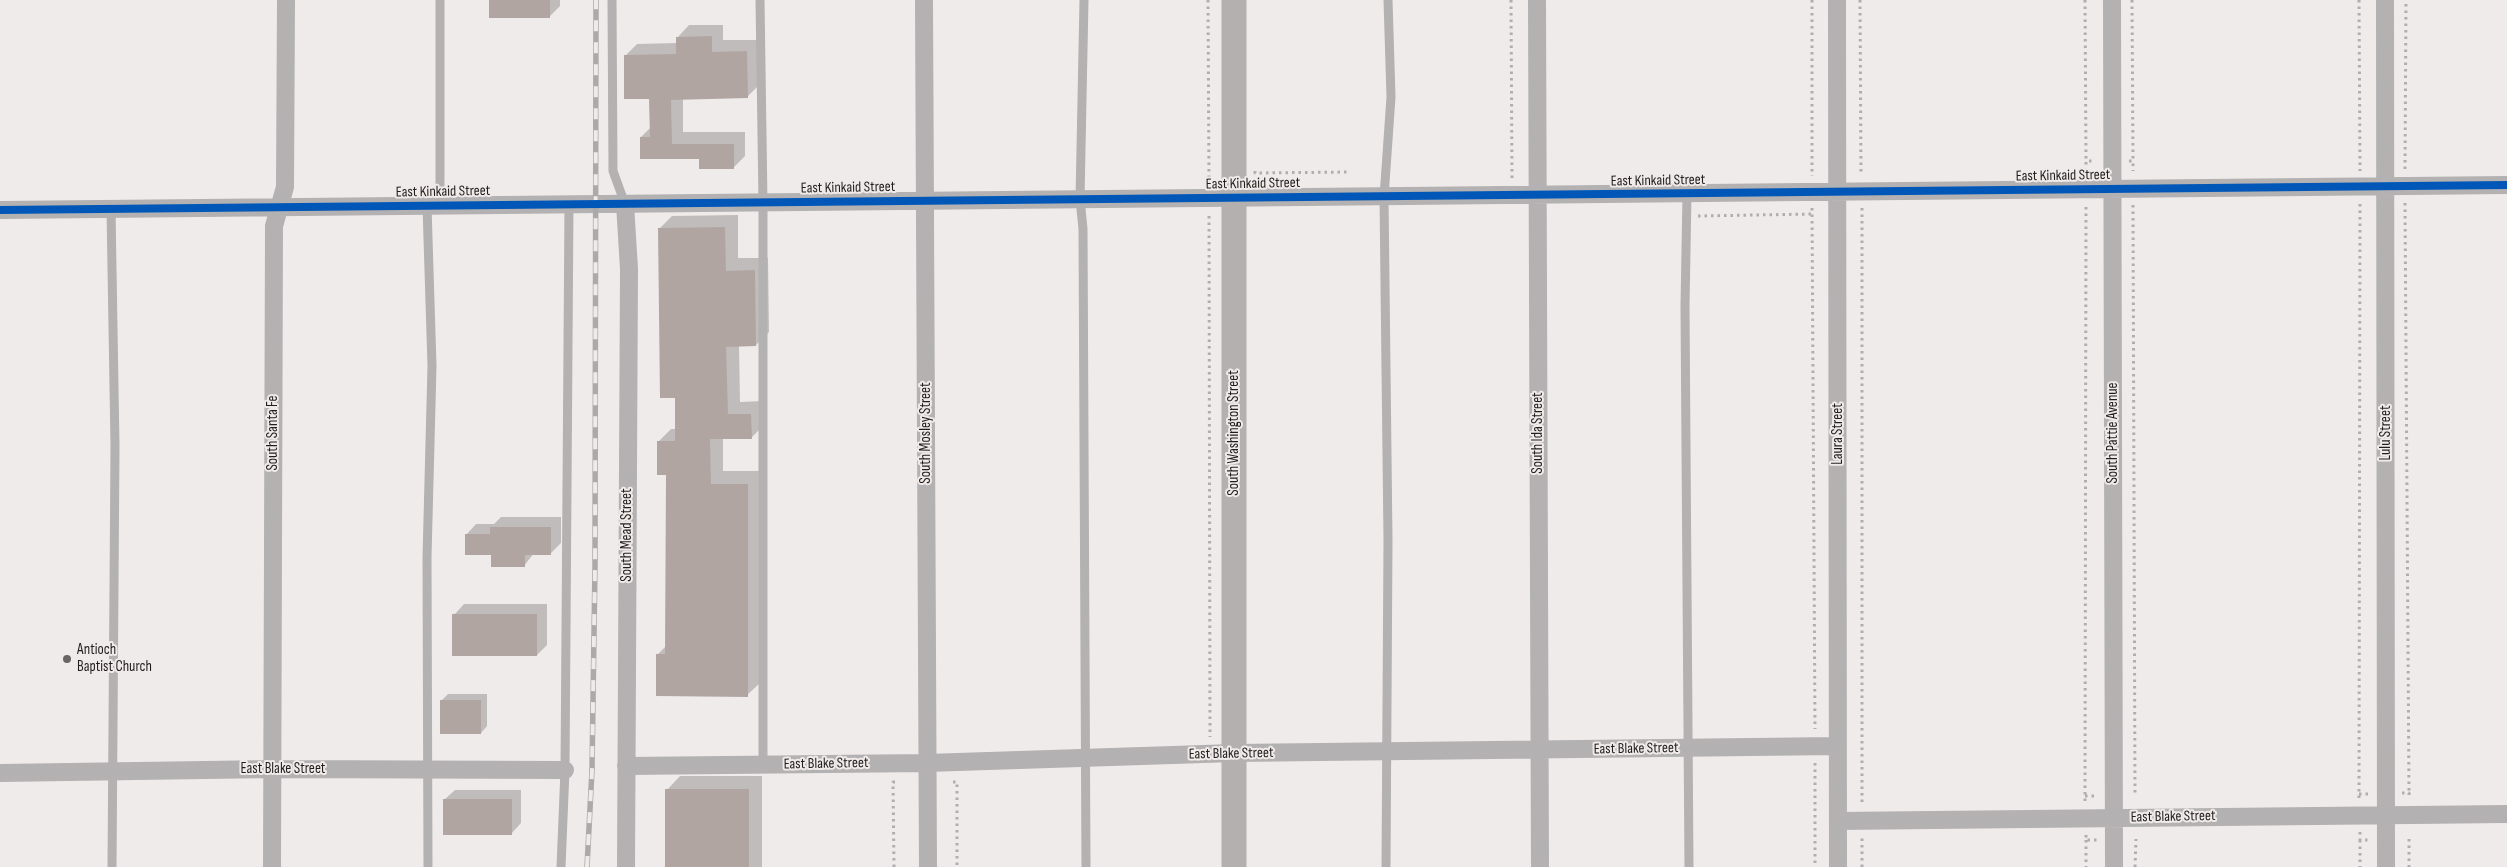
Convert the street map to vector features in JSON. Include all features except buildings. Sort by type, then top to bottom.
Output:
[{"type":"street","name":"South Santa Fe","points":[[272,867],[274,226],[285,187],[286,0]]},
{"type":"street","name":"South Mosley Street","points":[[924,0],[928,867]]},
{"type":"street","name":"South Washington Street","points":[[1234,0],[1234,198],[1222,754],[1234,867]]},
{"type":"street","name":"South Ida Street","points":[[1537,0],[1540,867]]},
{"type":"street","name":"Laura Street","points":[[1838,0],[1838,867]]},
{"type":"street","name":"South Pattie Avenue","points":[[2112,0],[2114,867]]},
{"type":"street","name":"Lulu Street","points":[[2385,0],[2386,867]]},
{"type":"street","name":"East Kinkaid Street","points":[[0,210],[2507,185]]},
{"type":"street","name":"South Mead Street","points":[[625,204],[629,269],[626,867]]},
{"type":"street","name":"East Blake Street","points":[[626,766],[927,763],[1222,754],[1837,746]]},
{"type":"street","name":"East Blake Street","points":[[0,773],[273,769],[565,770]]},
{"type":"street","name":"East Blake Street","points":[[1838,821],[2507,814]]},
{"type":"lane","points":[[428,867],[427,557],[432,366],[433,206],[440,0]]},
{"type":"lane","points":[[612,0],[613,171],[616,184],[625,204]]},
{"type":"lane","points":[[760,0],[763,202],[763,765]]},
{"type":"lane","points":[[1084,0],[1080,199],[1083,229],[1086,867]]},
{"type":"lane","points":[[1386,867],[1388,752],[1384,197],[1390,96],[1388,0]]},
{"type":"lane","points":[[1687,194],[1685,306],[1688,867]]},
{"type":"lane","points":[[561,867],[565,770],[569,204]]},
{"type":"lane","points":[[111,209],[115,446],[111,744],[113,772],[112,867]]},
{"type":"path","points":[[1208,0],[1209,198],[1222,754]]},
{"type":"path","points":[[1511,0],[1512,179]]},
{"type":"path","points":[[1812,0],[1815,867]]},
{"type":"path","points":[[1860,0],[1862,192],[1862,867]]},
{"type":"path","points":[[2085,0],[2086,161]]},
{"type":"path","points":[[2132,0],[2133,161]]},
{"type":"path","points":[[2359,0],[2359,794]]},
{"type":"path","points":[[2406,0],[2405,186],[2409,792]]},
{"type":"path","points":[[1255,163],[1255,173],[1350,172]]},
{"type":"path","points":[[1687,216],[1812,214]]},
{"type":"path","points":[[2135,867],[2136,839]]},
{"type":"path","points":[[2409,839],[2409,867]]},
{"type":"path","points":[[2086,840],[2086,867]]},
{"type":"path","points":[[2360,840],[2360,867]]},
{"type":"railway","points":[[587,867],[592,770],[595,566],[596,0]]},
{"type":"cycle path","points":[[0,210],[2507,185]]},
{"type":"place","name":"Antioch Baptist Church","points":[[67,659]]}]
